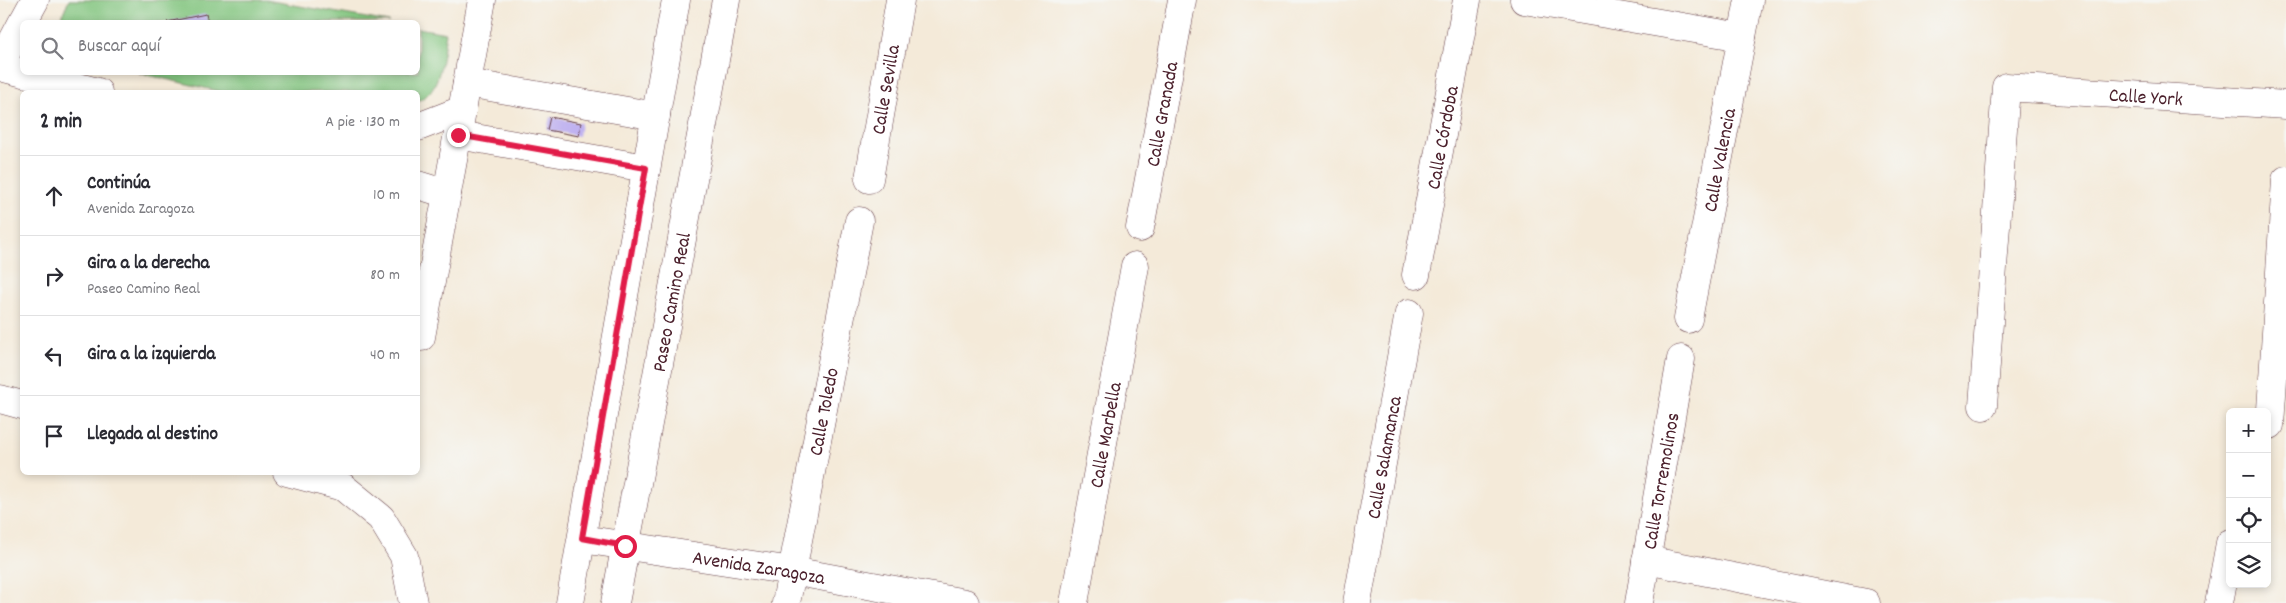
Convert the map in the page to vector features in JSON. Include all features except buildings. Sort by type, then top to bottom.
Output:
[{"type":"street","points":[[25,20],[35,0]]},
{"type":"street","points":[[421,338],[482,0]]},
{"type":"street","points":[[570,603],[676,0]]},
{"type":"street","name":"Paseo Camino Real","points":[[615,603],[726,0]]},
{"type":"street","name":"Calle Sevilla","points":[[869,179],[900,0]]},
{"type":"street","name":"Calle Granada","points":[[1140,228],[1182,0]]},
{"type":"street","name":"Calle Córdoba","points":[[1416,275],[1467,0]]},
{"type":"street","points":[[1524,0],[1742,37]]},
{"type":"street","name":"Calle Valencia","points":[[1688,319],[1749,0]]},
{"type":"street","points":[[20,29],[0,66],[20,71]]},
{"type":"street","points":[[34,75],[90,90]]},
{"type":"street","points":[[467,83],[656,116]]},
{"type":"street","name":"Calle York","points":[[1983,406],[2006,87],[2286,105]]},
{"type":"street","points":[[420,127],[460,122],[646,168]]},
{"type":"street","points":[[2271,411],[2286,180]]},
{"type":"street","points":[[420,186],[447,194]]},
{"type":"street","name":"Calle Toledo","points":[[786,603],[859,221]]},
{"type":"street","name":"Calle Marbella","points":[[1074,603],[1135,266]]},
{"type":"street","name":"Calle Salamanca","points":[[1357,603],[1409,313]]},
{"type":"street","name":"Calle Torremolinos","points":[[1638,603],[1681,359]]},
{"type":"street","points":[[0,400],[20,405]]},
{"type":"street","points":[[298,475],[343,487],[381,518],[404,556],[413,603]]},
{"type":"street","name":"Avenida Zaragoza","points":[[582,538],[792,571],[965,603]]},
{"type":"street","points":[[1646,560],[1866,603]]},
{"type":"street","points":[[2219,603],[2226,565]]},
{"type":"green space","points":[[69,0],[266,0],[378,20],[60,20]]},
{"type":"green space","points":[[420,28],[446,33],[440,72],[432,89],[420,100],[420,90],[213,90],[148,75],[420,75]]},
{"type":"route","points":[[458,135],[646,168],[582,538],[625,546]]}]
